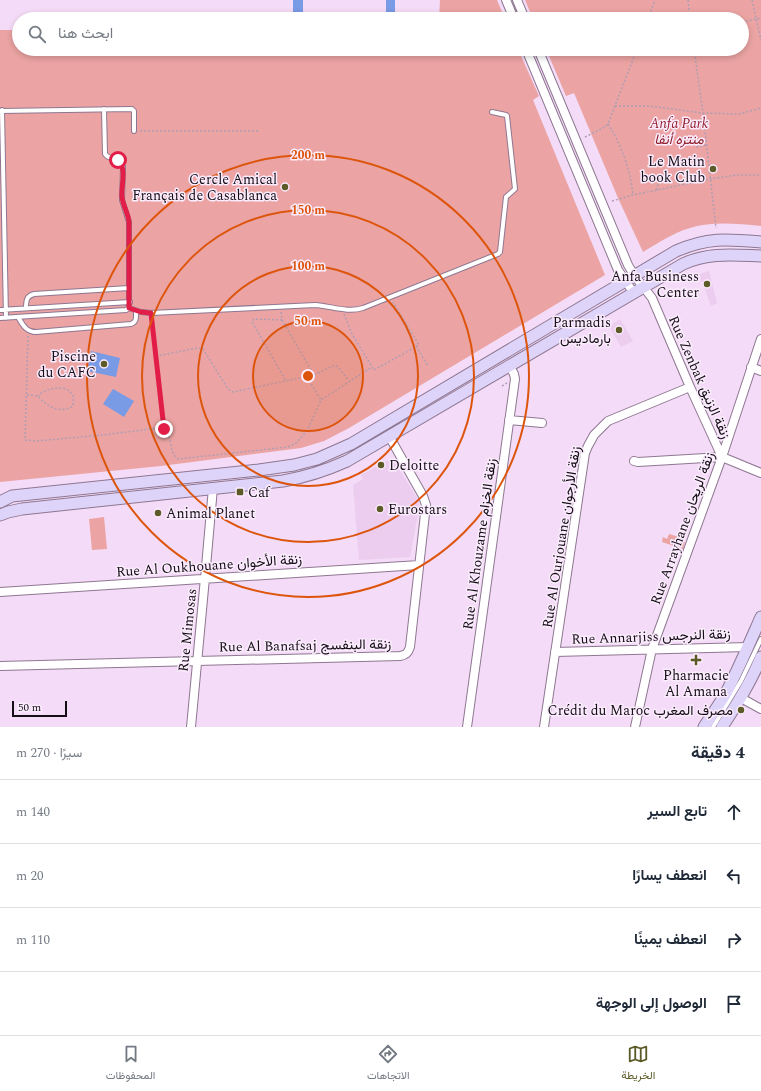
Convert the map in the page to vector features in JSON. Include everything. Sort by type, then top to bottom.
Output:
[{"type":"main road","points":[[0,494],[12,496],[259,470],[294,465],[317,459],[350,444],[676,251],[695,244],[716,240],[761,242]]},
{"type":"main road","points":[[0,515],[14,510],[283,480],[304,477],[327,470],[347,461],[683,264],[699,257],[722,254],[761,256]]},
{"type":"main road","points":[[0,502],[12,496]]},
{"type":"main road","points":[[704,727],[726,692],[761,616]]},
{"type":"main road","points":[[722,727],[741,698],[761,657]]},
{"type":"street","points":[[506,0],[511,12]]},
{"type":"street","points":[[518,0],[522,12]]},
{"type":"street","points":[[529,56],[615,263],[620,273],[630,278]]},
{"type":"street","points":[[541,56],[628,265],[630,278]]},
{"type":"street","name":"Rue Zenbak زنقة الزنبق","points":[[630,278],[638,290],[647,291],[652,298],[722,457]]},
{"type":"street","name":"Rue Arrayhane زنقة الريحان","points":[[635,727],[652,649],[684,568],[761,339]]},
{"type":"street","name":"Rue Al Khouzame زنقة الخزام","points":[[467,727],[515,379],[509,365]]},
{"type":"street","points":[[751,367],[761,371]]},
{"type":"street","name":"Rue Al Ourjouane زنقة الأرجوان","points":[[544,727],[585,453],[598,429],[608,420],[690,387]]},
{"type":"street","points":[[509,420],[542,423]]},
{"type":"street","name":"Rue Al Banafsaj زنقة البنفسج","points":[[0,666],[403,655],[408,652],[410,647],[426,506],[425,500],[389,436]]},
{"type":"street","points":[[634,461],[722,457],[761,473]]},
{"type":"street","name":"Rue Mimosas","points":[[191,727],[206,578],[213,488]]},
{"type":"street","name":"Rue Al Oukhouane زنقة الأخوان","points":[[0,592],[419,565]]},
{"type":"street","name":"Rue Annarjiss زنقة النرجس","points":[[555,652],[748,647]]},
{"type":"street","points":[[741,698],[761,709]]},
{"type":"lane","points":[[104,109],[105,154],[109,158],[118,160],[123,167],[122,195],[129,222],[129,308]]},
{"type":"lane","points":[[6,318],[1,110],[133,109],[134,132]]},
{"type":"lane","points":[[0,318],[127,310],[129,308],[151,313],[315,305],[351,310],[359,309],[494,256],[500,252],[506,197],[515,189],[507,116],[506,114],[492,112]]},
{"type":"lane","points":[[26,308],[28,297],[34,294],[129,288]]},
{"type":"lane","points":[[0,310],[130,302]]},
{"type":"lane","points":[[110,303],[111,311]]},
{"type":"lane","points":[[62,306],[63,314]]},
{"type":"lane","points":[[18,317],[28,331],[36,332],[131,324],[136,320],[136,310]]},
{"type":"lane","points":[[713,727],[741,681],[761,639]]},
{"type":"path","points":[[651,12],[656,0]]},
{"type":"path","points":[[688,0],[689,12]]},
{"type":"path","points":[[752,0],[761,40]]},
{"type":"path","points":[[749,20],[761,18]]},
{"type":"path","points":[[585,137],[604,128],[608,124],[634,56]]},
{"type":"path","points":[[695,56],[716,228]]},
{"type":"path","points":[[615,106],[649,106],[703,113],[740,114],[761,108]]},
{"type":"path","points":[[608,124],[626,158],[633,195]]},
{"type":"path","points":[[134,132],[260,131]]},
{"type":"path","points":[[696,148],[706,145]]},
{"type":"path","points":[[612,201],[633,195],[710,179],[738,175],[761,176]]},
{"type":"path","points":[[657,190],[658,183]]},
{"type":"path","points":[[342,309],[352,334],[374,370],[419,345],[390,297]]},
{"type":"path","points":[[280,306],[282,320],[314,375]]},
{"type":"path","points":[[151,313],[164,429],[168,434],[174,456],[178,459],[288,447],[296,443],[307,431],[320,400],[372,367]]},
{"type":"path","points":[[282,320],[254,319],[252,322],[286,381]]},
{"type":"path","points":[[28,331],[25,440],[36,441],[103,435],[156,428],[164,429]]},
{"type":"path","points":[[416,346],[428,366]]},
{"type":"path","points":[[157,356],[197,348],[203,349],[228,389],[233,392],[307,377],[335,365],[349,382]]},
{"type":"path","points":[[307,377],[320,400]]},
{"type":"path","points":[[26,395],[38,396],[47,390],[60,388],[72,394],[74,399],[73,406],[69,408],[55,409],[43,402],[38,396]]},
{"type":"shaded area","points":[[709,271],[717,303],[711,306],[699,274]]},
{"type":"shaded area","points":[[620,319],[633,341],[621,347],[609,326]]},
{"type":"shaded area","points":[[392,458],[419,501],[410,557],[359,560],[353,485],[363,479],[361,475]]},
{"type":"green space","points":[[440,0],[497,0],[502,12],[439,12]]},
{"type":"green space","name":"Anfa Park منتزه أنفا","points":[[525,0],[761,0],[761,226],[743,224],[707,224],[690,228],[666,238],[643,252],[618,198],[574,93],[566,96],[549,56],[749,56],[749,12],[530,12]]},
{"type":"green space","name":"Cercle Amical Français de Casablanca","points":[[0,30],[12,30],[12,56],[521,56],[539,96],[533,100],[605,275],[349,428],[324,441],[301,448],[161,466],[0,482]]},
{"type":"green space","points":[[104,517],[107,549],[92,550],[89,519]]},
{"type":"green space","points":[[669,534],[679,537],[678,540],[685,542],[683,549],[662,542],[663,537],[667,539]]},
{"type":"water","points":[[293,0],[303,0],[303,12],[293,12]]},
{"type":"water","points":[[386,0],[395,0],[395,12],[386,12]]},
{"type":"water","name":"Piscine du CAFC","points":[[91,351],[120,358],[116,377],[87,371]]},
{"type":"water","name":"Piscine du CAFC","points":[[113,389],[134,401],[124,417],[103,404]]},
{"type":"place","name":"Le Matin book Club","points":[[713,169]]},
{"type":"place","name":"Cercle Amical Français de Casablanca","points":[[285,187]]},
{"type":"place","name":"Anfa Business Center","points":[[707,284]]},
{"type":"place","name":"Parmadis بارماديس","points":[[619,330]]},
{"type":"place","name":"Piscine du CAFC","points":[[104,364]]},
{"type":"place","name":"Deloitte","points":[[381,465]]},
{"type":"place","name":"Caf","points":[[240,492]]},
{"type":"place","name":"Eurostars","points":[[380,509]]},
{"type":"place","name":"Animal Planet","points":[[158,513]]},
{"type":"place","name":"Pharmacie Al Amana","points":[[696,660]]},
{"type":"place","name":"Crédit du Maroc مصرف المغرب","points":[[741,710]]},
{"type":"route","points":[[118,160],[123,167],[122,195],[129,218],[129,308],[141,312],[151,313],[164,429]]}]
